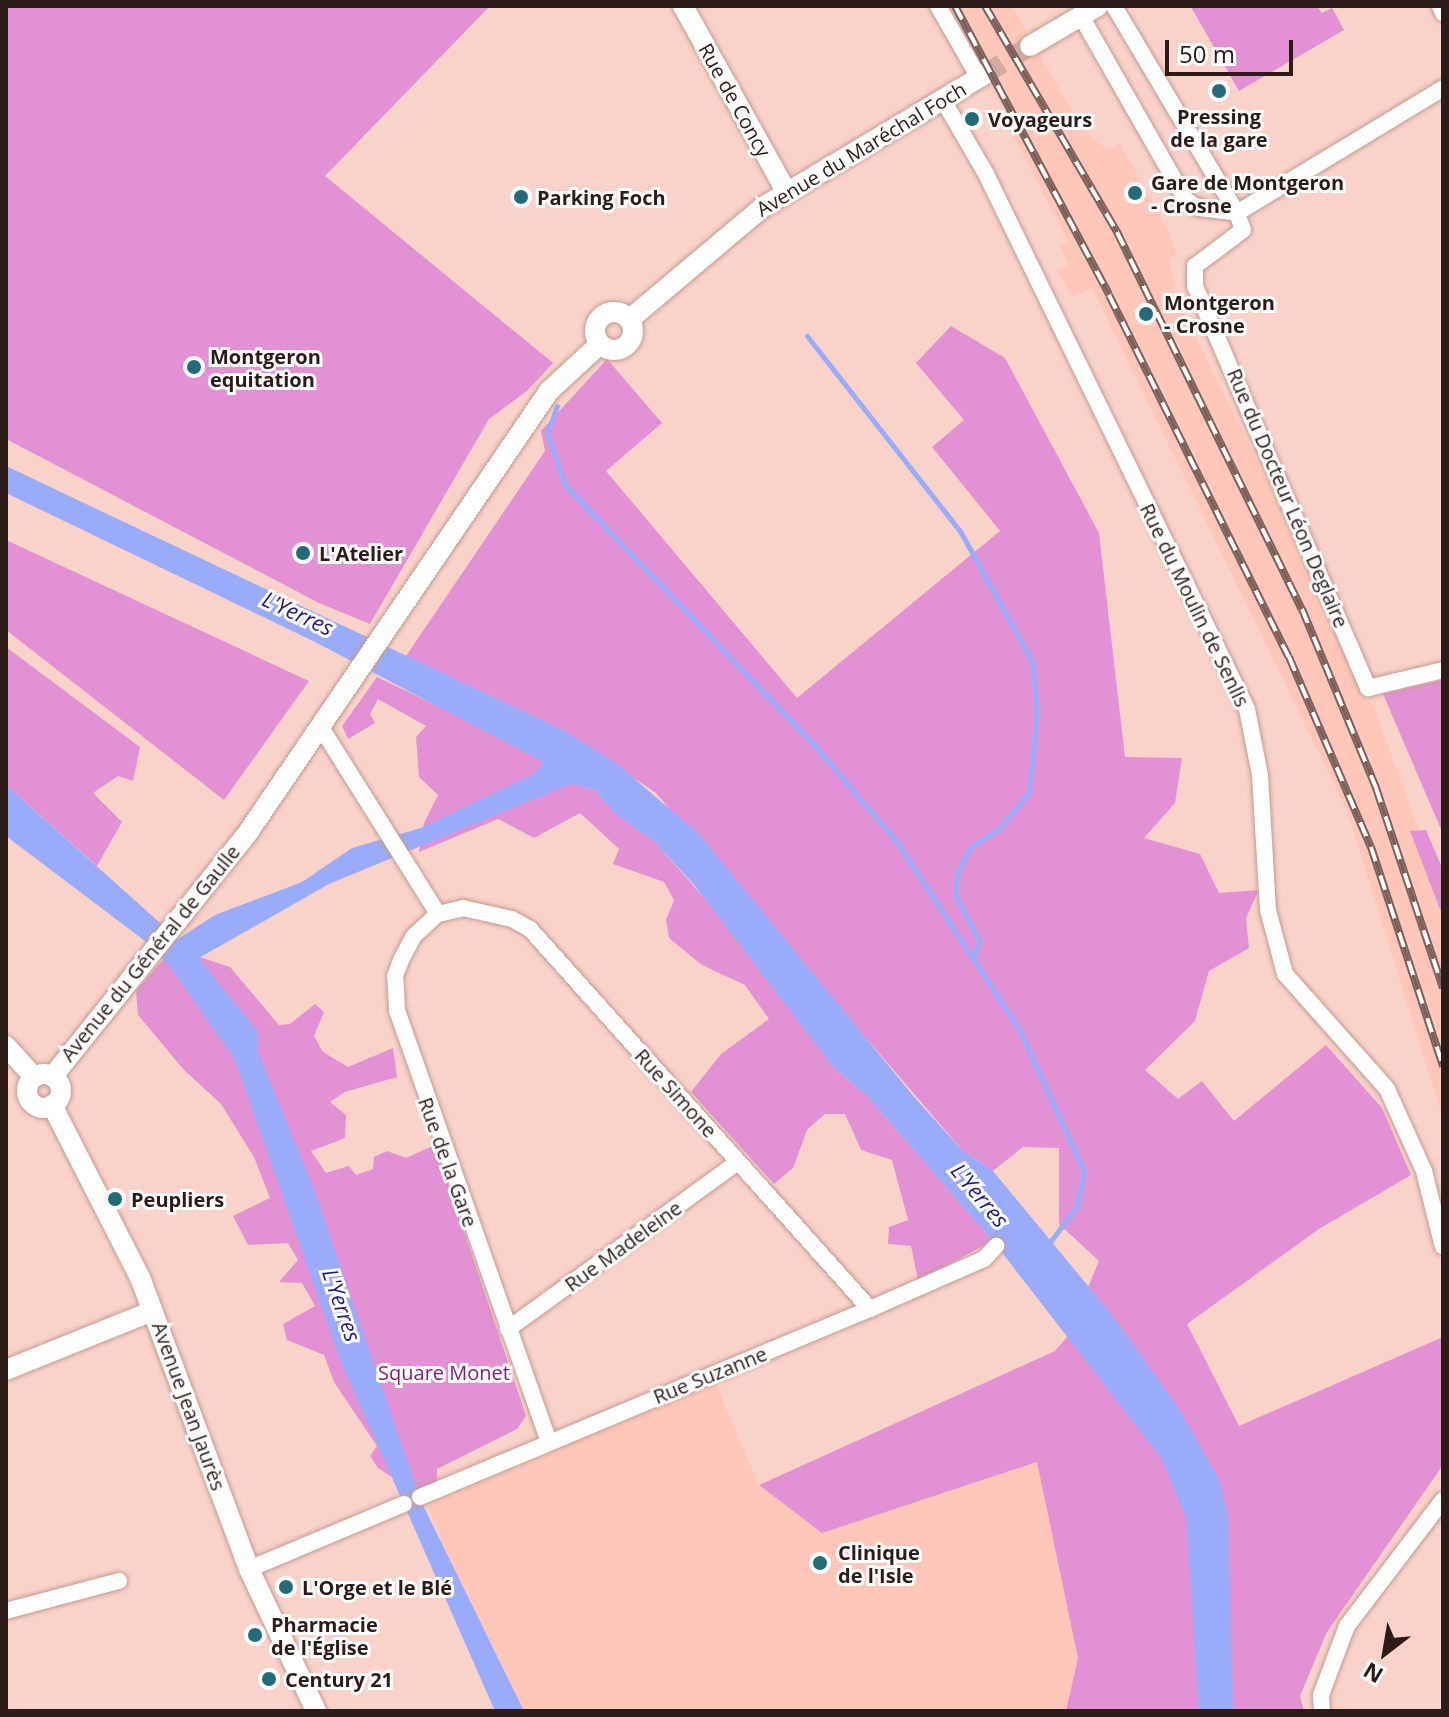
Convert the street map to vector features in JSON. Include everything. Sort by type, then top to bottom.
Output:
[{"type":"street","name":"Rue de Concy","points":[[683,6],[787,193]]},
{"type":"street","points":[[938,6],[982,76]]},
{"type":"street","points":[[1114,6],[1237,213]]},
{"type":"street","points":[[1440,6],[1443,13]]},
{"type":"street","points":[[1030,46],[1090,11],[1178,189],[1199,208],[1237,213],[1443,88]]},
{"type":"street","name":"Avenue du Maréchal Foch","points":[[322,729],[549,391],[600,344],[595,331],[605,314],[618,312],[630,319],[753,214],[982,76]]},
{"type":"street","name":"Rue du Moulin de Senlis","points":[[943,100],[986,174],[1247,709],[1260,775],[1268,910],[1285,974],[1309,1006],[1387,1089],[1424,1171],[1443,1247]]},
{"type":"street","points":[[1199,208],[1217,194],[1217,182]]},
{"type":"street","name":"Rue du Docteur Léon Deglaire","points":[[1237,213],[1243,230],[1195,266],[1195,286],[1368,688],[1443,670]]},
{"type":"street","points":[[322,729],[438,914]]},
{"type":"street","name":"Avenue du Général de Gaulle","points":[[44,1076],[249,831],[322,729]]},
{"type":"street","name":"Rue Simone","points":[[438,914],[463,908],[512,919],[530,929],[870,1309]]},
{"type":"street","name":"Rue de la Gare","points":[[438,914],[414,936],[401,960],[395,976],[397,1010],[549,1442]]},
{"type":"street","points":[[6,1046],[44,1076],[61,1093],[52,1105],[42,1107],[29,1097],[44,1076]]},
{"type":"street","name":"Avenue Jean Jaurès","points":[[52,1105],[153,1311],[249,1569],[316,1711]]},
{"type":"street","name":"Rue Madeleine","points":[[508,1329],[738,1162]]},
{"type":"street","name":"Rue Suzanne","points":[[420,1497],[870,1309],[984,1259],[996,1246]]},
{"type":"street","points":[[6,1370],[153,1311]]},
{"type":"street","points":[[1322,1711],[1321,1695],[1347,1626],[1443,1500]]},
{"type":"street","points":[[249,1569],[404,1504]]},
{"type":"street","points":[[6,1611],[119,1581]]},
{"type":"shaded area","points":[[944,6],[1012,6],[1080,125],[1106,150],[1120,143],[1169,232],[1177,255],[1169,259],[1181,307],[1290,527],[1362,698],[1373,704],[1443,896],[1443,1119],[1347,811],[1092,288],[1072,297],[1057,270],[1068,265],[1060,246],[1068,241],[1008,126],[990,81]]},
{"type":"shaded area","name":"Clinique de l'Isle","points":[[1076,1363],[1199,1711],[524,1711],[477,1623],[427,1506],[716,1384],[759,1485]]},
{"type":"green space","points":[[6,6],[490,6],[325,176],[553,363],[527,391],[489,419],[370,624],[319,603],[6,439]]},
{"type":"green space","points":[[1317,6],[1322,13],[1332,8],[1344,30],[1239,91],[1191,7]]},
{"type":"green space","points":[[951,326],[1005,358],[1099,533],[1125,757],[1182,758],[1175,803],[1144,838],[1200,854],[1219,893],[1259,890],[1246,918],[1249,948],[1209,971],[1195,1021],[1145,1070],[1178,1099],[1202,1081],[1234,1121],[1326,1045],[1382,1108],[1411,1175],[1319,1229],[1187,1324],[1239,1426],[1443,1337],[1443,1465],[1327,1632],[1300,1696],[1304,1711],[1066,1711],[1078,1658],[1037,1462],[822,1533],[759,1485],[1055,1351],[1067,1337],[1099,1261],[1059,1224],[1059,1148],[1023,1147],[993,1171],[963,1151],[656,793],[563,730],[406,656],[545,451],[541,431],[607,359],[662,423],[606,471],[797,698],[1000,531],[932,447],[964,420],[916,363]]},
{"type":"green space","points":[[6,540],[309,681],[224,800],[6,630]]},
{"type":"green space","points":[[6,647],[140,747],[133,781],[118,776],[93,793],[122,822],[97,866],[6,785]]},
{"type":"green space","points":[[377,677],[469,721],[543,762],[571,784],[595,790],[613,812],[656,843],[741,940],[834,1068],[868,1097],[993,1241],[918,1280],[911,1246],[888,1244],[889,1227],[908,1220],[892,1160],[861,1150],[845,1114],[825,1114],[807,1130],[793,1168],[774,1184],[691,1092],[721,1054],[769,1019],[745,985],[702,965],[669,938],[666,920],[674,900],[664,882],[613,864],[619,849],[580,813],[534,838],[498,819],[419,852],[424,823],[438,795],[419,777],[416,737],[426,726],[378,699],[370,714],[375,723],[348,739],[342,726]]},
{"type":"green space","points":[[1443,680],[1443,834],[1383,694]]},
{"type":"green space","points":[[1426,830],[1443,870],[1443,917],[1410,831]]},
{"type":"green space","name":"Square Monet","points":[[187,953],[230,967],[279,1025],[290,1024],[315,1004],[324,1012],[314,1036],[323,1052],[348,1067],[393,1048],[397,1077],[345,1092],[330,1102],[346,1115],[345,1138],[311,1151],[326,1173],[349,1166],[356,1175],[373,1169],[374,1157],[387,1151],[406,1158],[435,1145],[526,1416],[517,1429],[437,1469],[437,1487],[418,1494],[378,1468],[370,1456],[377,1446],[334,1382],[324,1355],[287,1340],[283,1324],[315,1306],[302,1283],[279,1282],[298,1260],[288,1243],[248,1245],[233,1216],[270,1198],[254,1157],[221,1104],[184,1070],[138,1015],[136,991],[167,955]]},
{"type":"water","name":"L'Yerres","points":[[6,466],[563,730],[616,763],[699,834],[915,1098],[963,1151],[993,1171],[1113,1316],[1179,1409],[1219,1479],[1228,1516],[1233,1711],[1199,1711],[1186,1518],[1162,1459],[993,1241],[868,1097],[834,1068],[695,886],[656,843],[613,812],[595,790],[571,784],[329,884],[199,958],[258,1032],[258,1052],[314,1189],[421,1501],[524,1711],[495,1711],[341,1362],[235,1060],[171,968],[145,941],[6,836],[6,785],[178,939],[215,915],[302,882],[352,848],[421,828],[534,774],[543,762],[317,643],[6,493]]},
{"type":"waterway","points":[[807,336],[960,531],[1032,661],[1037,713],[1029,792],[998,830],[971,847],[958,870],[955,894],[979,940],[973,958]]},
{"type":"waterway","points":[[557,406],[547,433],[565,485],[814,745],[897,842],[1019,1029],[1084,1171],[1077,1206],[1048,1245]]},
{"type":"tunnel","points":[[985,74],[1030,46]]},
{"type":"railway","points":[[955,6],[1109,295],[1289,657],[1371,847],[1443,1066]]},
{"type":"railway","points":[[985,6],[1117,232],[1302,609],[1376,788],[1443,988]]},
{"type":"place","name":"Pressing de la gare","points":[[1219,91]]},
{"type":"place","name":"Voyageurs","points":[[972,119]]},
{"type":"place","name":"Gare de Montgeron - Crosne","points":[[1135,193]]},
{"type":"place","name":"Parking Foch","points":[[521,197]]},
{"type":"place","name":"Montgeron - Crosne","points":[[1146,314]]},
{"type":"place","name":"Montgeron equitation","points":[[194,367]]},
{"type":"place","name":"L'Atelier","points":[[303,553]]},
{"type":"place","name":"Peupliers","points":[[115,1199]]},
{"type":"place","name":"Clinique de l'Isle","points":[[820,1563]]},
{"type":"place","name":"L'Orge et le Blé","points":[[286,1587]]},
{"type":"place","name":"Pharmacie de l'Église","points":[[255,1635]]},
{"type":"place","name":"Century 21","points":[[269,1679]]}]
